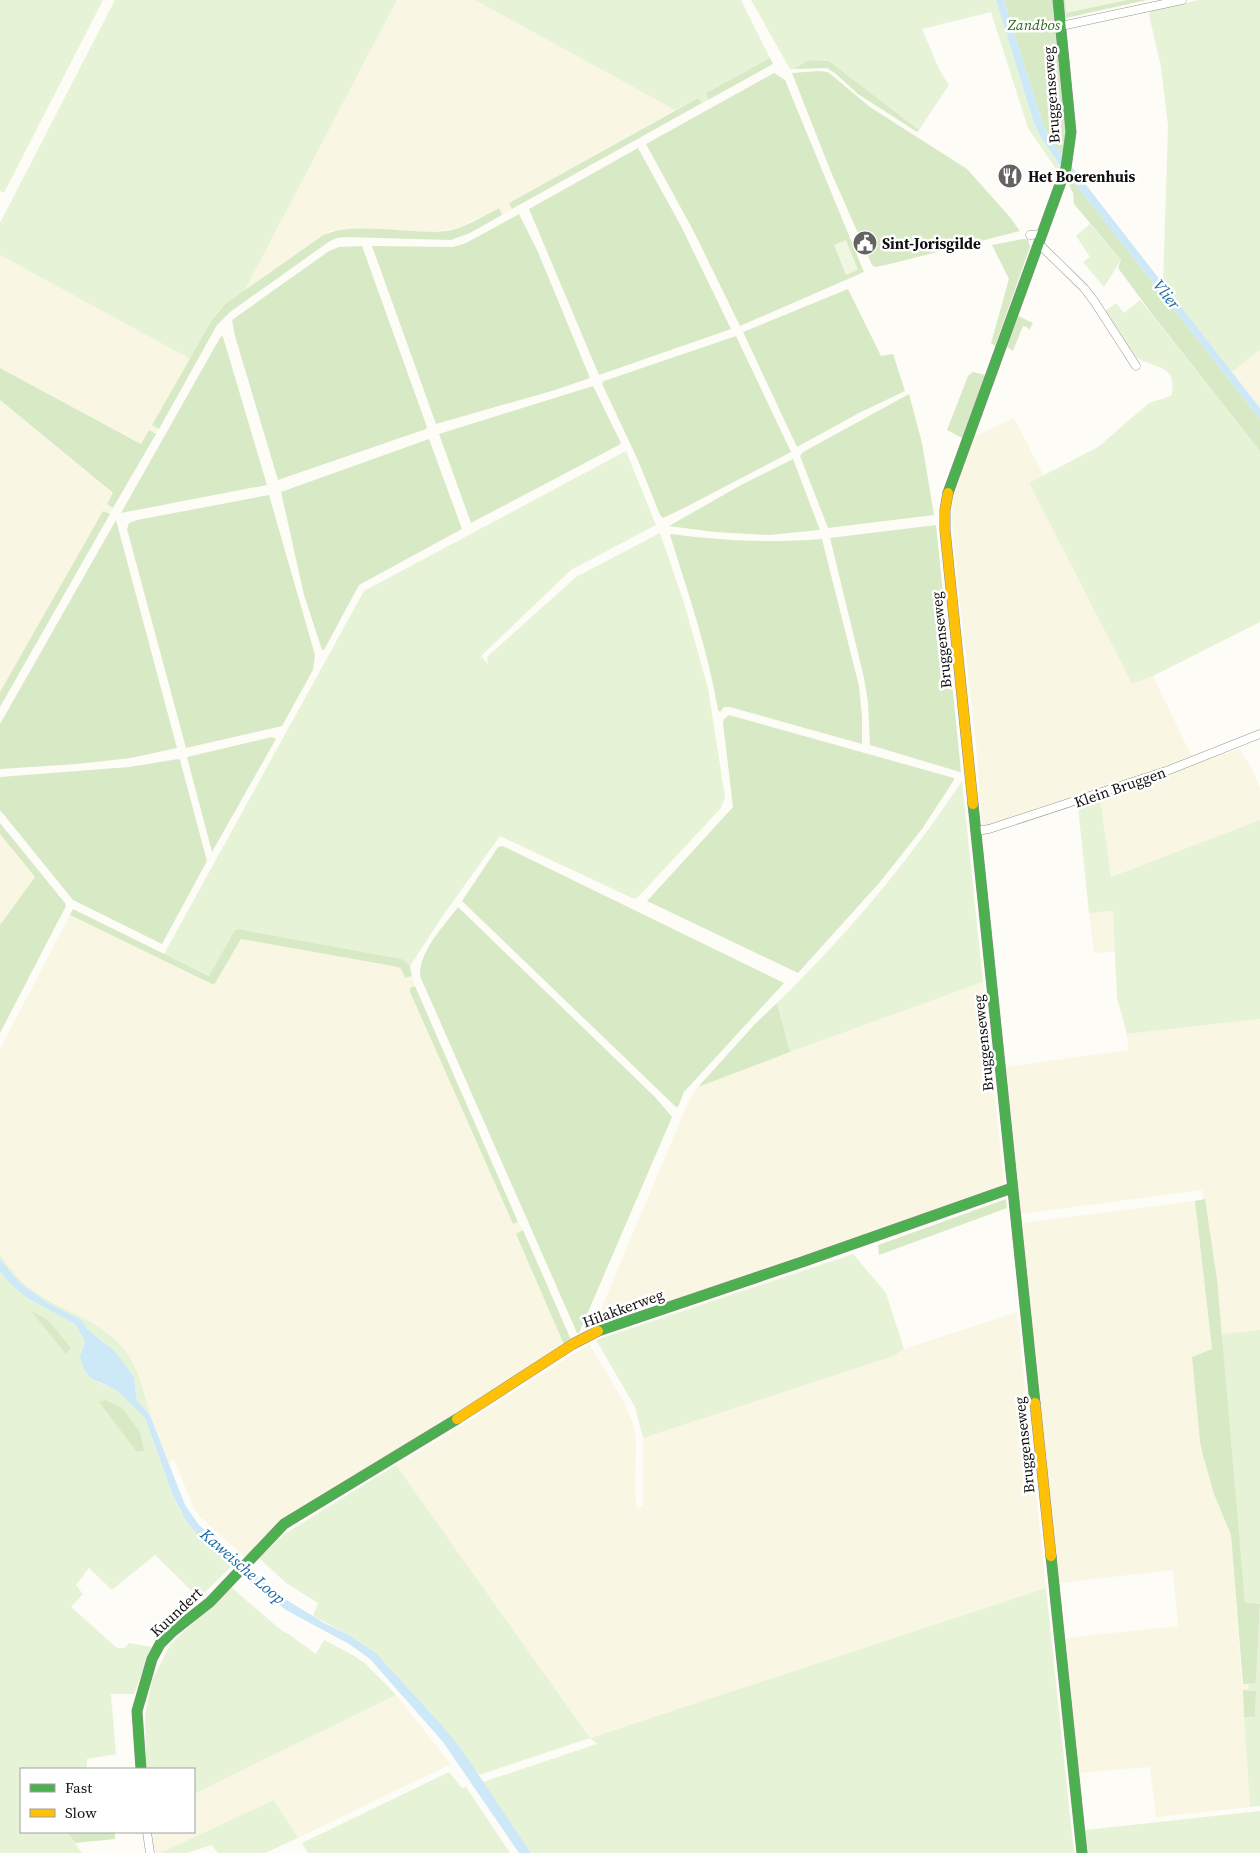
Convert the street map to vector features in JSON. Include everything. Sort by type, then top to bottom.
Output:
[{"type":"street","name":"Bruggenseweg","points":[[1058,0],[1071,132],[1066,168],[1036,238],[947,497],[945,530],[1082,1853]]},
{"type":"street","points":[[1061,26],[1182,0]]},
{"type":"street","points":[[1036,238],[1089,294],[1136,366]]},
{"type":"street","name":"Klein Bruggen","points":[[976,831],[989,829],[1078,802],[1169,770],[1260,734]]},
{"type":"street","name":"Hilakkerweg","points":[[241,1569],[284,1524],[595,1332],[1012,1188]]},
{"type":"street","name":"Kuundert","points":[[141,1768],[137,1711],[152,1658],[160,1644],[172,1632],[210,1602],[241,1569]]},
{"type":"street","points":[[147,1833],[150,1853]]},
{"type":"shaded area","points":[[397,0],[475,0],[675,110],[509,203],[512,210],[502,215],[499,208],[460,227],[430,232],[346,229],[330,231],[245,290]]},
{"type":"shaded area","points":[[0,255],[190,359],[152,425],[159,429],[156,434],[149,430],[142,444],[0,368]]},
{"type":"shaded area","points":[[1260,350],[1260,408],[1232,372]]},
{"type":"shaded area","points":[[0,400],[113,494],[107,504],[113,508],[110,514],[103,511],[0,692]]},
{"type":"shaded area","points":[[1014,418],[1044,476],[1029,483],[1132,684],[1153,676],[1192,757],[1010,820],[982,827],[976,743],[957,578],[952,517],[953,499],[974,437]]},
{"type":"shaded area","points":[[1240,749],[1253,771],[1260,788],[1260,820],[1111,877],[1100,797]]},
{"type":"shaded area","points":[[0,834],[35,877],[0,925]]},
{"type":"shaded area","points":[[1113,911],[1115,952],[1094,953],[1089,913]]},
{"type":"shaded area","points":[[70,915],[214,985],[241,939],[398,967],[405,978],[412,976],[415,986],[410,988],[410,992],[513,1224],[518,1222],[523,1230],[516,1234],[565,1347],[292,1515],[270,1531],[245,1557],[199,1516],[174,1460],[168,1462],[150,1415],[138,1374],[104,1331],[31,1289],[14,1273],[0,1255],[0,1049]]},
{"type":"shaded area","points":[[983,982],[1004,1185],[746,1277],[597,1323],[596,1321],[689,1100],[698,1087]]},
{"type":"shaded area","points":[[1260,1019],[1260,1330],[1221,1334],[1214,1256],[1202,1190],[1021,1214],[1006,1067],[1128,1050],[1127,1034]]},
{"type":"shaded area","points":[[1195,1201],[1212,1350],[1192,1358],[1200,1442],[1214,1494],[1231,1535],[1242,1683],[1249,1683],[1248,1690],[1243,1691],[1250,1807],[1156,1817],[1150,1767],[1079,1773],[1065,1638],[1178,1626],[1173,1570],[1059,1583],[1022,1223]]},
{"type":"shaded area","points":[[1017,1312],[1046,1588],[590,1738],[396,1465],[442,1438],[589,1344],[623,1400],[634,1426],[637,1508],[643,1506],[643,1438],[894,1356],[904,1349]]},
{"type":"shaded area","points":[[396,1695],[451,1764],[298,1838],[274,1800],[160,1853],[155,1853],[152,1833],[195,1833],[195,1794]]},
{"type":"green space","points":[[0,0],[103,0],[4,193],[0,191]]},
{"type":"green space","points":[[115,0],[397,0],[245,290],[225,304],[217,313],[190,359],[0,255],[0,223]]},
{"type":"green space","points":[[475,0],[741,0],[770,58],[706,93],[708,100],[702,103],[698,98],[675,110]]},
{"type":"green space","points":[[751,0],[996,0],[1033,120],[1040,136],[1061,167],[1056,169],[1028,128],[991,12],[922,29],[940,71],[949,85],[919,130],[829,61],[808,60],[794,69],[790,69]]},
{"type":"green space","name":"Zandbos","points":[[1004,0],[1054,0],[1066,136],[1064,157],[1049,137],[1043,125]]},
{"type":"green space","points":[[1063,0],[1147,0],[1066,18]]},
{"type":"green space","points":[[1065,0],[1128,0],[1066,13]]},
{"type":"green space","points":[[1199,0],[1260,0],[1260,350],[1232,372],[1163,285],[1168,126],[1161,67],[1149,15],[1151,10]]},
{"type":"green space","points":[[770,58],[773,64],[708,100],[706,93]]},
{"type":"green space","points":[[808,60],[829,61],[919,130],[917,132],[858,94],[827,68],[794,69]]},
{"type":"green space","points":[[828,72],[870,107],[967,169],[1020,231],[890,264],[875,267],[872,265],[831,172],[792,73]]},
{"type":"green space","points":[[774,73],[785,80],[864,272],[740,326],[694,232],[646,144]]},
{"type":"green space","points":[[698,98],[702,103],[512,209],[509,203]]},
{"type":"green space","points":[[638,148],[681,226],[731,329],[599,375],[529,209]]},
{"type":"green space","points":[[1073,181],[1260,419],[1260,451],[1118,268],[1121,260],[1074,204],[1073,193],[1069,185]]},
{"type":"green space","points":[[499,208],[502,215],[470,233],[451,240],[346,237],[330,241],[230,312],[217,325],[159,429],[152,425],[212,320],[225,304],[322,236],[334,231],[365,228],[433,232],[447,231],[467,225]]},
{"type":"green space","points":[[519,214],[538,252],[590,378],[436,424],[372,246],[453,247],[466,243]]},
{"type":"green space","points":[[1090,224],[1121,260],[1104,287],[1083,262],[1090,257],[1076,236]]},
{"type":"green space","points":[[1028,239],[1030,247],[995,346],[991,343],[1009,279],[992,245]]},
{"type":"green space","points":[[846,240],[858,270],[846,275],[834,245]]},
{"type":"green space","points":[[362,246],[427,427],[426,429],[278,480],[235,336],[232,320],[329,251],[339,247]]},
{"type":"green space","points":[[848,289],[881,356],[893,354],[905,391],[859,413],[797,447],[743,332]]},
{"type":"green space","points":[[1140,300],[1260,451],[1260,622],[1153,676],[1132,684],[1029,483],[1098,447],[1149,403],[1171,396],[1173,385],[1171,377],[1161,368],[1132,354],[1104,312],[1116,303],[1124,313]]},
{"type":"green space","points":[[1018,316],[1033,323],[1029,330],[1023,326],[1013,351],[1007,347]]},
{"type":"green space","points":[[221,336],[223,337],[267,485],[121,513]]},
{"type":"green space","points":[[736,336],[791,452],[663,518],[602,384],[604,381]]},
{"type":"green space","points":[[0,368],[141,444],[149,430],[156,434],[113,508],[107,504],[113,493],[0,400]]},
{"type":"green space","points":[[973,372],[985,375],[962,438],[947,430],[968,376]]},
{"type":"green space","points":[[593,386],[621,443],[471,523],[439,434]]},
{"type":"green space","points":[[909,394],[922,443],[934,515],[828,528],[800,456],[803,452]]},
{"type":"green space","points":[[429,439],[462,529],[359,585],[324,650],[322,650],[304,595],[281,492]]},
{"type":"green space","points":[[626,451],[656,525],[571,570],[481,656],[488,664],[487,657],[576,577],[660,533],[684,603],[708,688],[725,797],[721,808],[639,896],[634,899],[500,836],[444,914],[410,966],[402,959],[238,929],[235,930],[210,976],[164,954],[364,591]]},
{"type":"green space","points":[[793,459],[820,530],[769,535],[714,532],[669,526],[741,485]]},
{"type":"green space","points":[[269,495],[315,655],[313,670],[282,726],[186,748],[127,529],[129,523],[137,520]]},
{"type":"green space","points":[[103,511],[110,514],[0,707],[0,692]]},
{"type":"green space","points":[[116,520],[177,748],[131,758],[0,769],[0,724]]},
{"type":"green space","points":[[936,525],[961,772],[870,745],[868,702],[864,678],[830,538]]},
{"type":"green space","points":[[671,534],[746,541],[822,539],[859,686],[862,744],[730,707],[724,707],[720,712],[718,710],[703,644]]},
{"type":"green space","points":[[729,715],[954,778],[922,829],[880,882],[798,973],[647,901],[733,807],[723,723],[724,719]]},
{"type":"green space","points":[[272,737],[276,739],[212,852],[187,757]]},
{"type":"green space","points":[[180,760],[207,861],[162,944],[73,900],[0,810],[0,777],[129,767]]},
{"type":"green space","points":[[962,781],[983,982],[790,1052],[777,1003],[828,951],[876,897]]},
{"type":"green space","points":[[1100,797],[1111,877],[1260,820],[1260,1019],[1127,1034],[1117,998],[1113,911],[1089,913],[1078,806]]},
{"type":"green space","points":[[0,823],[66,906],[0,1033],[0,925],[35,877],[0,834]]},
{"type":"green space","points":[[503,846],[784,983],[684,1092],[678,1107],[462,901],[498,847]]},
{"type":"green space","points":[[458,907],[655,1097],[672,1117],[579,1333],[577,1333],[420,976],[421,967],[428,948]]},
{"type":"green space","points":[[73,909],[209,976],[235,930],[238,929],[402,959],[410,966],[412,976],[405,978],[398,967],[241,939],[214,985],[70,915]]},
{"type":"green space","points":[[415,986],[518,1222],[513,1224],[410,992],[410,988]]},
{"type":"green space","points":[[777,1003],[790,1052],[698,1087],[755,1024]]},
{"type":"green space","points":[[1006,1199],[1007,1208],[879,1255],[878,1245]]},
{"type":"green space","points":[[1205,1199],[1217,1279],[1245,1602],[1260,1604],[1256,1683],[1243,1684],[1231,1535],[1214,1494],[1200,1442],[1192,1357],[1212,1349],[1195,1201]]},
{"type":"green space","points":[[523,1230],[572,1342],[565,1347],[516,1234]]},
{"type":"green space","points":[[853,1254],[886,1293],[904,1349],[894,1356],[643,1438],[635,1407],[596,1340]]},
{"type":"green space","points":[[0,1255],[18,1277],[31,1289],[91,1322],[122,1347],[136,1370],[150,1415],[137,1401],[134,1377],[116,1352],[88,1330],[80,1319],[48,1303],[20,1283],[0,1259]]},
{"type":"green space","points":[[0,1272],[27,1298],[75,1324],[85,1341],[81,1354],[98,1382],[116,1390],[145,1418],[173,1496],[181,1512],[200,1537],[232,1566],[199,1598],[155,1555],[112,1590],[89,1568],[76,1585],[83,1594],[71,1607],[117,1648],[125,1648],[129,1643],[152,1647],[134,1694],[111,1694],[116,1754],[87,1759],[87,1767],[20,1768],[20,1833],[68,1833],[82,1853],[0,1853]]},
{"type":"green space","points":[[30,1310],[49,1321],[71,1348],[66,1354]]},
{"type":"green space","points":[[1260,1330],[1260,1604],[1245,1602],[1221,1334]]},
{"type":"green space","points":[[105,1400],[122,1408],[140,1432],[144,1451],[137,1452],[99,1402]]},
{"type":"green space","points":[[396,1465],[590,1738],[479,1775],[440,1723],[376,1653],[349,1635],[313,1616],[318,1603],[286,1583],[259,1558],[286,1533]]},
{"type":"green space","points":[[231,1587],[282,1631],[316,1654],[324,1640],[353,1655],[366,1664],[396,1695],[195,1794],[195,1768],[146,1768],[145,1716],[152,1680],[170,1645]]},
{"type":"green space","points":[[1046,1588],[1074,1853],[531,1853],[483,1782],[597,1744],[590,1738]]},
{"type":"green space","points":[[1260,1605],[1260,1806],[1250,1807],[1244,1717],[1255,1716],[1256,1691],[1248,1690],[1249,1683],[1256,1683]]},
{"type":"green space","points":[[1243,1690],[1256,1691],[1255,1717],[1244,1717]]},
{"type":"green space","points":[[449,1772],[462,1788],[466,1787],[510,1853],[308,1853],[302,1843]]},
{"type":"green space","points":[[274,1800],[298,1838],[265,1853],[218,1853],[211,1845],[187,1853],[160,1853]]},
{"type":"green space","points":[[1260,1811],[1260,1853],[1087,1853],[1085,1830]]},
{"type":"green space","points":[[68,1833],[115,1833],[115,1839],[75,1843]]},
{"type":"water","points":[[996,0],[1004,0],[1043,125],[1049,137],[1064,157],[1061,167],[1040,136],[1033,120]]},
{"type":"water","name":"Vlier","points":[[1072,167],[1260,408],[1260,419],[1069,176]]},
{"type":"water","name":"Kaweische Loop","points":[[0,1259],[20,1283],[48,1303],[80,1319],[88,1330],[116,1352],[134,1377],[137,1401],[150,1415],[185,1505],[199,1525],[277,1594],[324,1623],[349,1635],[376,1653],[462,1750],[531,1853],[519,1853],[443,1742],[370,1659],[349,1644],[286,1610],[259,1590],[200,1537],[187,1522],[173,1496],[145,1418],[116,1390],[91,1378],[85,1371],[80,1357],[85,1341],[75,1324],[27,1298],[0,1272]]},
{"type":"traffic: fast","points":[[948,493],[1066,168],[1071,132],[1058,0]]},
{"type":"traffic: fast","points":[[973,804],[1035,1403]]},
{"type":"traffic: fast","points":[[598,1331],[1012,1188]]},
{"type":"traffic: fast","points":[[141,1768],[137,1711],[152,1659],[160,1644],[210,1602],[284,1524],[457,1419]]},
{"type":"traffic: fast","points":[[1051,1556],[1082,1853]]},
{"type":"traffic: slow","points":[[948,493],[945,510],[945,530],[973,804]]},
{"type":"traffic: slow","points":[[457,1419],[573,1344],[598,1331]]},
{"type":"traffic: slow","points":[[1035,1403],[1051,1556]]},
{"type":"place","name":"Het Boerenhuis","points":[[1010,176]]},
{"type":"place","name":"Sint-Jorisgilde","points":[[865,243]]}]
